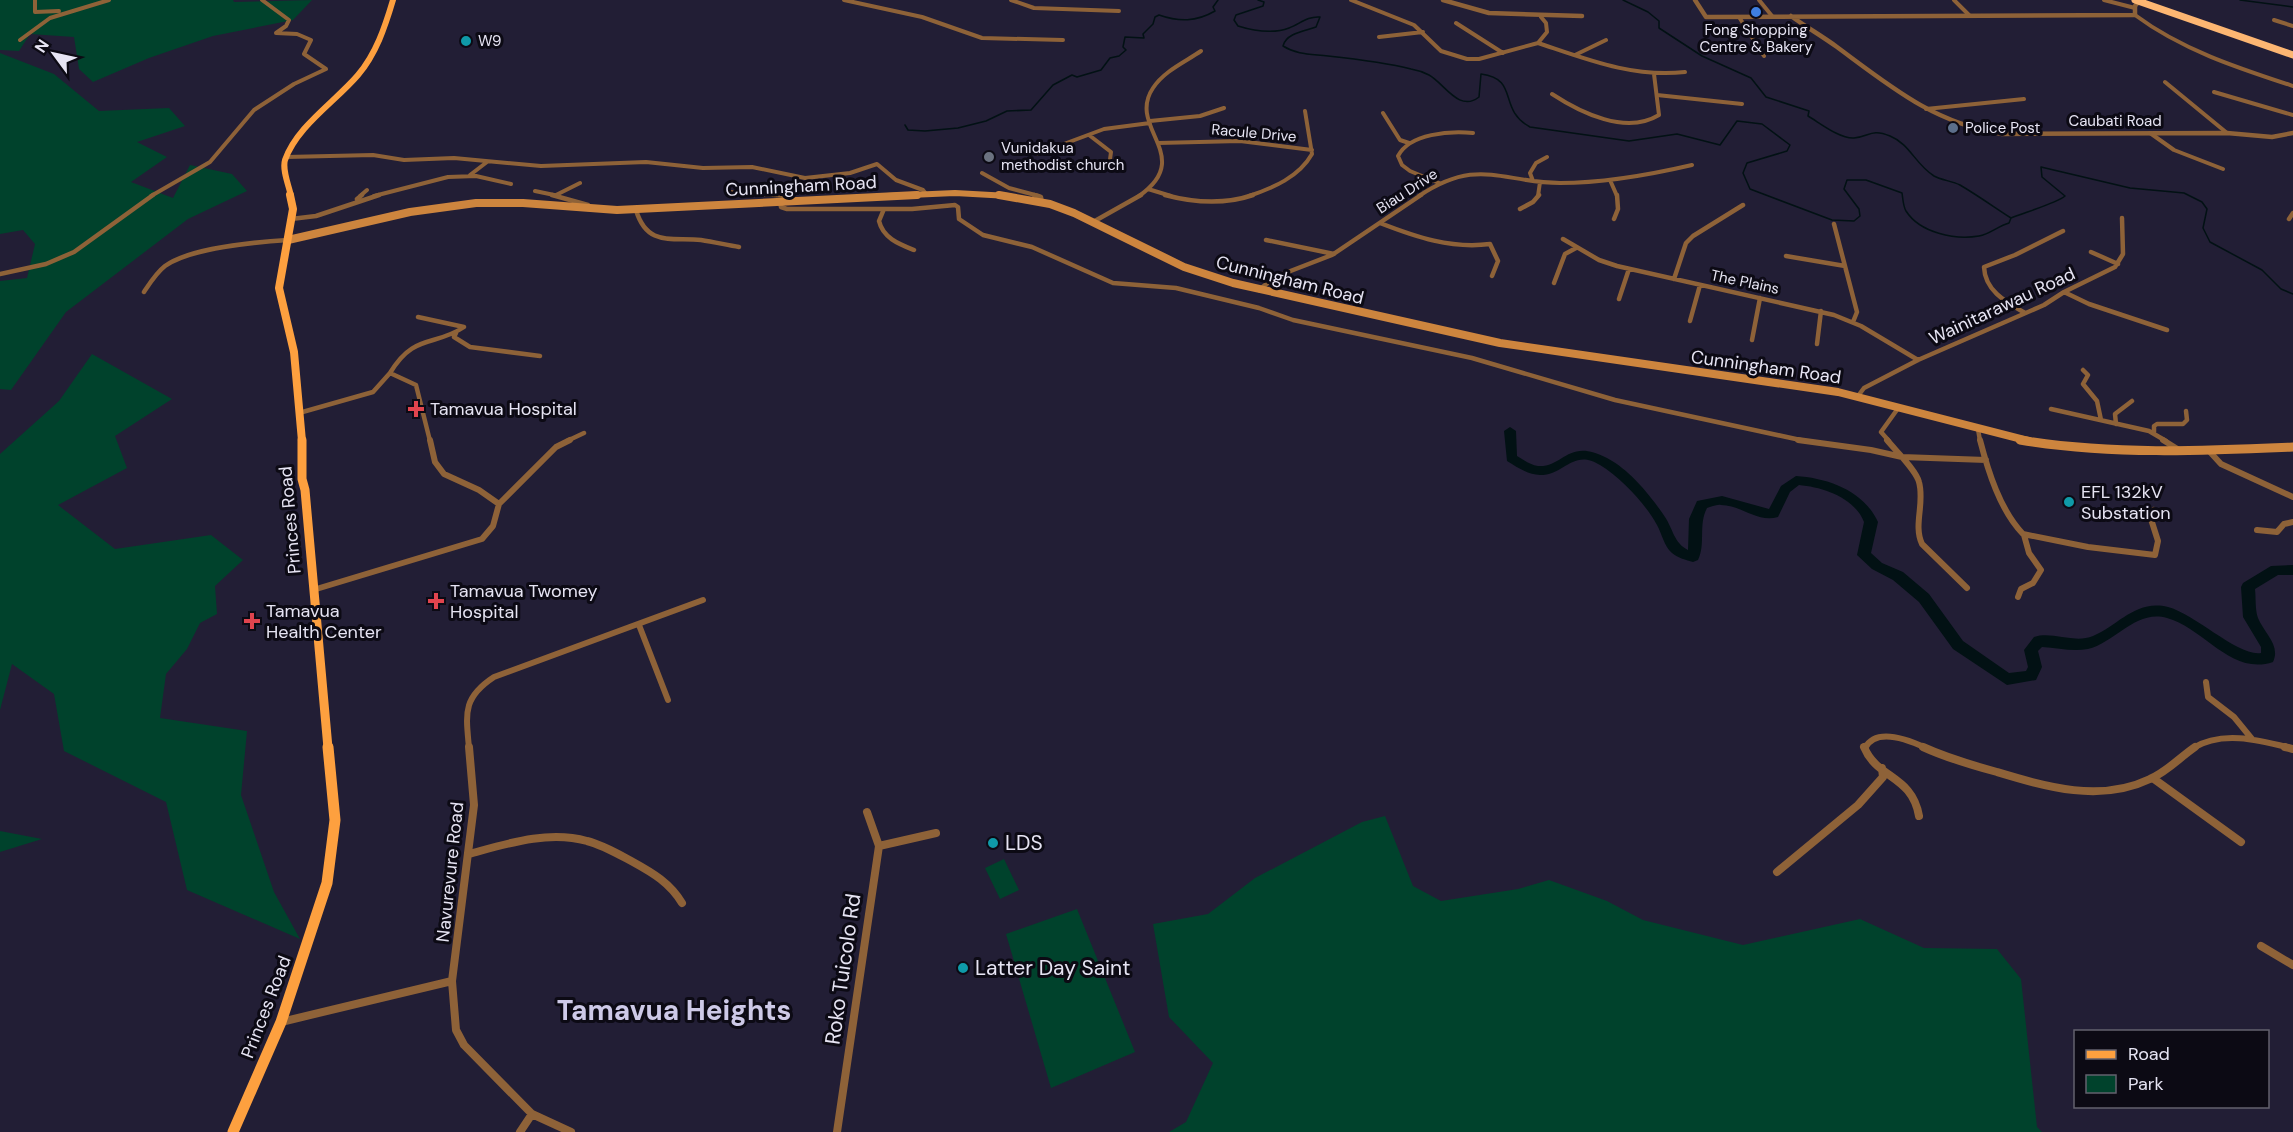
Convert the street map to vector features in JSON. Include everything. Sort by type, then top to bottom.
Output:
[{"type":"highway","points":[[2138,2],[2293,54]]},
{"type":"main road","points":[[286,157],[298,139],[359,74],[373,55],[393,0]]},
{"type":"main road","name":"Princes Road","points":[[233,1132],[280,1022],[327,883],[335,820],[305,490],[302,479],[294,352],[279,288],[291,219],[292,199],[285,168],[286,157]]},
{"type":"main road","name":"Cunningham Road","points":[[288,240],[399,214],[464,204],[523,203],[588,209],[636,210],[927,195],[990,194],[1042,203],[1093,222],[1184,267],[1259,290],[1500,343],[1858,396],[2014,439],[2055,446],[2182,452],[2292,448]]},
{"type":"street","points":[[35,0],[34,12],[71,10]]},
{"type":"street","points":[[20,40],[30,29],[71,10],[110,0]]},
{"type":"street","points":[[0,274],[46,264],[74,252],[148,198],[210,162],[246,117],[257,107],[294,84],[326,69],[304,54],[311,42],[309,39],[297,34],[276,33],[286,26],[289,20],[262,0]]},
{"type":"street","points":[[844,0],[922,17],[982,38],[1063,40]]},
{"type":"street","points":[[1011,0],[1034,8],[1119,11]]},
{"type":"street","points":[[1351,0],[1404,20],[1423,32],[1441,51],[1453,56],[1479,59],[1538,43],[1623,69],[1654,74],[1685,72]]},
{"type":"street","points":[[1443,0],[1489,13],[1582,16]]},
{"type":"street","points":[[1695,0],[1706,17],[2135,15],[2155,30],[2224,64],[2293,86]]},
{"type":"street","points":[[1759,0],[1772,16]]},
{"type":"street","points":[[1954,0],[1970,15]]},
{"type":"street","points":[[2104,0],[2138,2],[2135,15]]},
{"type":"street","points":[[1538,43],[1547,32],[1546,23],[1541,16]]},
{"type":"street","name":"Caubati Road","points":[[1791,16],[1926,108],[1962,127],[1986,132],[2227,133],[2272,137],[2293,133]]},
{"type":"street","points":[[1739,17],[1764,56]]},
{"type":"street","points":[[2274,20],[2293,26]]},
{"type":"street","points":[[1456,23],[1503,52]]},
{"type":"street","points":[[1379,37],[1423,32]]},
{"type":"street","points":[[1575,55],[1606,40]]},
{"type":"street","points":[[1093,222],[1148,189],[1156,181],[1163,169],[1163,160],[1150,122],[1148,96],[1154,87],[1202,51]]},
{"type":"street","points":[[1552,94],[1602,118],[1633,124],[1654,120],[1659,115],[1654,74]]},
{"type":"street","points":[[2165,82],[2227,133]]},
{"type":"street","points":[[2214,92],[2293,115]]},
{"type":"street","points":[[1657,95],[1742,104]]},
{"type":"street","points":[[1926,108],[2024,99]]},
{"type":"street","points":[[1037,154],[1114,127],[1200,116],[1224,108]]},
{"type":"street","points":[[1148,189],[1189,202],[1239,201],[1266,191],[1287,179],[1308,162],[1312,150],[1305,111]]},
{"type":"street","points":[[1383,113],[1400,140],[1409,143]]},
{"type":"street","points":[[1439,183],[1403,167],[1399,160],[1402,147],[1409,143],[1464,131],[1473,133]]},
{"type":"street","points":[[2150,133],[2174,150],[2223,169]]},
{"type":"street","points":[[1089,135],[1111,152],[1109,167]]},
{"type":"street","name":"Racule Drive","points":[[1158,143],[1219,140],[1312,150]]},
{"type":"street","points":[[286,157],[373,155],[404,160],[454,158],[541,166],[630,162],[703,168],[752,167],[804,178],[850,173],[877,164],[896,180],[923,190],[927,195]]},
{"type":"street","points":[[1533,181],[1530,172],[1547,157]]},
{"type":"street","points":[[470,176],[487,162]]},
{"type":"street","name":"Biau Drive","points":[[1259,290],[1278,275],[1319,262],[1334,254],[1439,183],[1465,173],[1540,182],[1610,180],[1641,178],[1692,165]]},
{"type":"street","points":[[982,173],[1009,188],[1041,197],[1042,203]]},
{"type":"street","points":[[291,219],[316,216],[351,202],[443,178],[470,176],[511,184]]},
{"type":"street","points":[[1610,180],[1617,192],[1618,201],[1614,219]]},
{"type":"street","points":[[1520,209],[1540,194],[1542,189],[1540,182]]},
{"type":"street","points":[[555,195],[580,183]]},
{"type":"street","points":[[351,202],[367,190]]},
{"type":"street","points":[[535,191],[585,203],[588,209]]},
{"type":"street","points":[[730,192],[782,195],[788,198],[789,202]]},
{"type":"street","points":[[780,202],[781,207],[786,209],[884,209],[956,205],[959,219],[976,232],[1032,247],[1108,282],[1176,288],[1259,308],[1293,320],[1472,358],[1635,404],[1816,444],[1871,450],[1902,458],[1986,460]]},
{"type":"street","points":[[1674,279],[1686,243],[1714,222],[1743,206]]},
{"type":"street","points":[[884,209],[879,221],[881,228],[894,240],[914,250]]},
{"type":"street","points":[[636,210],[640,224],[658,238],[672,241],[700,240],[739,247]]},
{"type":"street","points":[[2289,219],[2293,213]]},
{"type":"street","points":[[2091,252],[2118,264],[2123,254],[2122,218]]},
{"type":"street","points":[[1380,223],[1412,236],[1442,243],[1469,247],[1490,244],[1498,261],[1492,276]]},
{"type":"street","points":[[1834,224],[1857,312],[1853,322]]},
{"type":"street","points":[[2025,313],[1994,292],[1985,281],[1984,267],[2015,255],[2063,231]]},
{"type":"street","name":"The Plains","points":[[1563,239],[1599,260],[1629,269],[1821,311],[1853,322],[1918,360]]},
{"type":"street","points":[[144,292],[163,268],[177,260],[240,245],[288,240]]},
{"type":"street","points":[[1266,240],[1334,254]]},
{"type":"street","points":[[1554,283],[1565,254],[1576,248]]},
{"type":"street","points":[[1786,256],[1845,266]]},
{"type":"street","name":"Wainitarawau Road","points":[[1858,396],[1864,388],[1918,360],[2044,305],[2118,264]]},
{"type":"street","points":[[1619,299],[1629,269]]},
{"type":"street","points":[[1690,321],[1700,285]]},
{"type":"street","points":[[2064,292],[2090,304],[2167,330]]},
{"type":"street","points":[[1752,340],[1760,298]]},
{"type":"street","points":[[1817,344],[1821,311]]},
{"type":"street","points":[[299,412],[373,392],[409,349],[426,340],[456,333],[464,327],[418,317]]},
{"type":"street","points":[[456,333],[454,337],[470,347],[540,356]]},
{"type":"street","points":[[2083,370],[2088,375],[2083,384],[2097,401],[2101,420]]},
{"type":"street","points":[[390,373],[416,386],[435,462],[444,474],[479,490],[499,504]]},
{"type":"street","points":[[2116,424],[2115,414],[2132,401]]},
{"type":"street","points":[[1899,407],[1881,432],[1913,469],[1922,489],[1918,527],[1922,544],[1967,588]]},
{"type":"street","points":[[2050,409],[2154,433],[2182,452]]},
{"type":"street","points":[[2154,433],[2154,426],[2157,424],[2183,424],[2187,420],[2186,411]]},
{"type":"street","points":[[1978,429],[1979,443],[2007,513],[2017,529],[2024,535],[2048,541],[2155,555],[2159,550],[2159,543],[2150,516],[2154,510]]},
{"type":"street","points":[[313,590],[482,539],[493,526],[499,504],[556,447],[584,433]]},
{"type":"street","points":[[2210,452],[2221,464],[2293,497]]},
{"type":"street","points":[[2257,530],[2277,532],[2284,524],[2293,522]]},
{"type":"street","points":[[2018,597],[2021,589],[2033,583],[2041,570],[2029,553],[2024,535]]},
{"type":"street","name":"Navurevure Road","points":[[532,1114],[464,1045],[456,1030],[452,981],[474,805],[466,715],[468,700],[475,691],[494,677],[703,600]]},
{"type":"street","points":[[639,625],[668,700]]},
{"type":"street","points":[[2206,682],[2208,698],[2234,717],[2252,739]]},
{"type":"street","points":[[1919,816],[1916,798],[1911,791],[1869,756],[1864,747],[1871,741],[1883,737],[1901,740],[1931,749],[1952,760],[2000,774],[2082,792],[2119,789],[2144,783],[2171,767],[2195,746],[2205,742],[2232,738],[2252,739],[2293,748]]},
{"type":"street","points":[[1777,872],[1858,805],[1883,777],[1882,768]]},
{"type":"street","points":[[2154,778],[2241,842]]},
{"type":"street","name":"Roko Tuicolo Rd","points":[[837,1132],[879,846],[867,812]]},
{"type":"street","points":[[879,846],[936,834]]},
{"type":"street","points":[[469,854],[520,841],[547,838],[579,839],[608,849],[642,867],[674,888],[682,903]]},
{"type":"street","points":[[2261,946],[2293,965]]},
{"type":"street","points":[[280,1022],[452,981]]},
{"type":"street","points":[[520,1132],[532,1114],[571,1132]]},
{"type":"green space","points":[[0,0],[233,0],[234,2],[312,0],[293,20],[213,36],[149,58],[93,82],[79,69],[74,37],[30,34],[19,51],[0,50]]},
{"type":"green space","points":[[0,53],[54,74],[99,111],[169,108],[185,126],[137,142],[167,157],[131,182],[173,198],[190,165],[232,174],[247,191],[188,219],[66,312],[11,390],[0,389],[0,281],[27,278],[35,244],[23,230],[0,234]]},
{"type":"green space","points":[[92,354],[172,399],[115,436],[127,468],[58,505],[115,549],[211,535],[243,560],[215,586],[217,614],[200,623],[187,649],[166,674],[160,718],[247,731],[241,795],[274,892],[300,939],[187,890],[166,802],[64,751],[54,694],[12,664],[0,710],[0,454],[59,401]]},
{"type":"green space","points":[[1385,816],[1413,886],[1441,901],[1518,889],[1549,880],[1607,901],[1643,920],[1743,945],[1860,919],[1924,948],[1997,949],[2021,979],[2037,1127],[2042,1132],[1169,1132],[1186,1122],[1213,1063],[1169,1017],[1153,924],[1208,914],[1255,878],[1362,822]]},
{"type":"green space","points":[[0,831],[42,839],[0,852]]},
{"type":"green space","points":[[1004,859],[1019,890],[1000,899],[985,868]]},
{"type":"green space","points":[[1077,909],[1135,1052],[1051,1088],[1006,934]]},
{"type":"waterway","points":[[905,125],[908,130],[925,131],[958,128],[986,121],[1007,111],[1031,110],[1053,85],[1072,75],[1077,77],[1101,70],[1110,58],[1119,56],[1126,50],[1123,47],[1125,37],[1144,38],[1143,34],[1153,24],[1155,17],[1159,15],[1187,20],[1201,17],[1215,11],[1213,7],[1218,0]]},
{"type":"waterway","points":[[1258,0],[1264,2],[1263,6],[1236,15],[1234,20],[1238,26],[1277,31],[1311,18],[1320,17],[1316,27],[1292,35],[1283,46],[1305,54],[1391,64],[1418,71],[1429,75],[1452,95],[1465,101],[1472,101],[1479,97],[1481,74],[1493,77],[1505,88],[1514,112],[1530,127],[1629,141],[1677,134],[1720,145],[1737,121],[1762,124],[1790,145],[1787,151],[1747,163],[1743,173],[1750,189],[1832,220],[1854,221],[1860,216],[1859,209],[1844,189],[1847,180],[1866,180],[1902,193],[1906,211],[1912,219],[1929,230],[1949,236],[1970,237],[1987,234],[2009,223],[2011,218]]},
{"type":"waterway","points":[[1623,0],[1648,12],[1659,21],[1659,28],[1702,56],[1751,78],[1766,97],[1809,111],[1808,116],[1848,138],[1878,133],[1890,136],[1903,144],[1934,176],[1960,185],[2011,218]]},
{"type":"waterway","points":[[2240,0],[2293,7]]},
{"type":"waterway","points":[[2011,218],[2048,205],[2065,196],[2042,177],[2041,167],[2130,188],[2184,193],[2202,202],[2207,209],[2203,228],[2210,242],[2262,270],[2281,289],[2293,294]]},
{"type":"waterway","points":[[1510,431],[1511,458],[1528,468],[1540,470],[1550,468],[1577,455],[1588,455],[1611,466],[1649,505],[1661,521],[1674,546],[1680,552],[1693,557],[1696,544],[1696,519],[1702,504],[1722,500],[1760,513],[1773,514],[1785,489],[1796,480],[1816,483],[1840,492],[1860,505],[1871,522],[1864,555],[1877,566],[1898,576],[1924,598],[1958,645],[2007,679],[2031,676],[2035,667],[2031,650],[2039,641],[2089,643],[2109,634],[2134,616],[2154,611],[2166,612],[2190,622],[2244,657],[2254,660],[2268,658],[2268,647],[2250,617],[2248,587],[2276,570],[2293,570]]},
{"type":"place","name":"Fong Shopping Centre & Bakery","points":[[1756,12]]},
{"type":"place","name":"W9","points":[[466,41]]},
{"type":"place","name":"Police Post","points":[[1953,128]]},
{"type":"place","name":"Vunidakua methodist church","points":[[989,157]]},
{"type":"place","name":"Tamavua Hospital","points":[[416,409]]},
{"type":"place","name":"EFL 132kV Substation","points":[[2069,502]]},
{"type":"place","name":"Tamavua Twomey Hospital","points":[[436,601]]},
{"type":"place","name":"Tamavua Health Center","points":[[252,621]]},
{"type":"place","name":"LDS","points":[[993,843]]},
{"type":"place","name":"Latter Day Saint","points":[[963,968]]},
{"type":"district","name":"Tamavua Heights","points":[[674,1010]]}]
